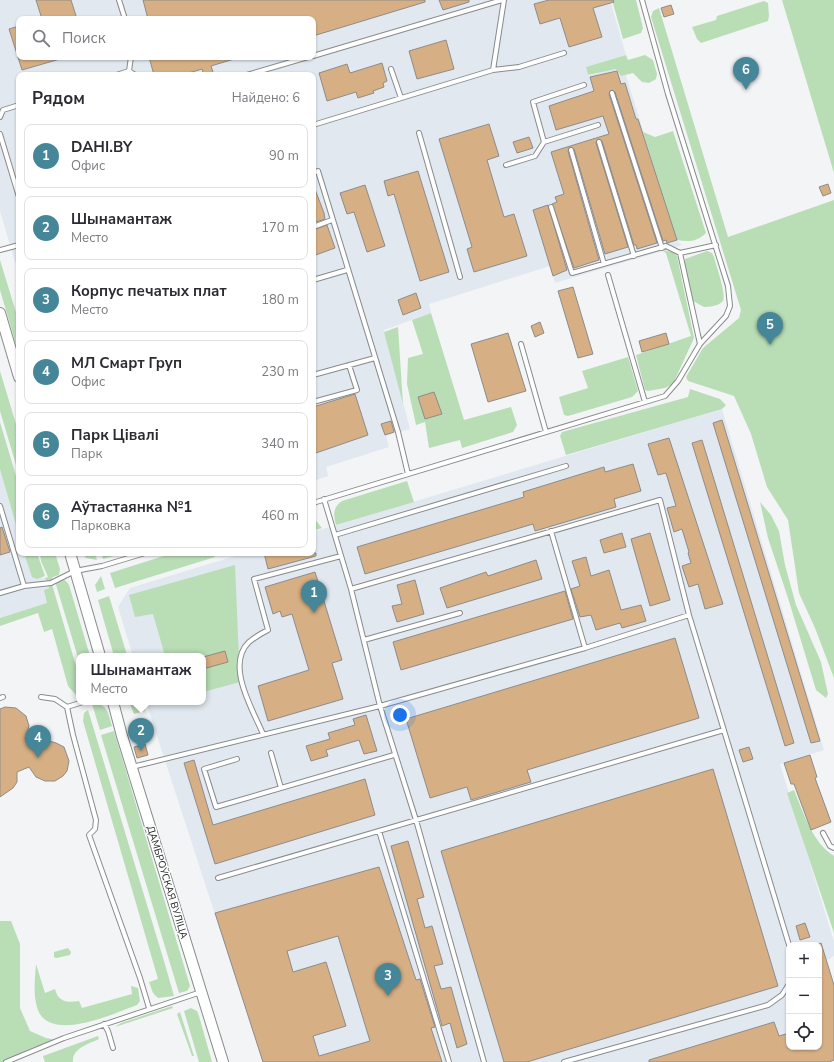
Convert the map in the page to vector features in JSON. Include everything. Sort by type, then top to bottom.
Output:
[{"type":"street","points":[[0,313],[16,367]]},
{"type":"street","points":[[71,556],[99,653]]},
{"type":"street","name":"ДАМБРОЎСКАЯ ВУЛІЦА","points":[[114,705],[224,1062]]},
{"type":"lane","points":[[120,0],[124,16]]},
{"type":"lane","points":[[316,55],[503,0],[493,70]]},
{"type":"lane","points":[[316,502],[665,396],[678,381],[700,344],[726,316],[730,306],[728,286],[668,94],[642,1]]},
{"type":"lane","points":[[316,124],[493,70],[519,67],[564,53]]},
{"type":"lane","points":[[126,72],[129,71],[130,60]]},
{"type":"lane","points":[[257,72],[298,60]]},
{"type":"lane","points":[[391,69],[401,98]]},
{"type":"lane","points":[[544,142],[533,102],[584,85]]},
{"type":"lane","points":[[612,93],[662,248]]},
{"type":"lane","points":[[0,117],[2,109],[16,106]]},
{"type":"lane","points":[[506,165],[535,156],[544,142],[598,125]]},
{"type":"lane","points":[[419,133],[460,277]]},
{"type":"lane","points":[[0,134],[16,187]]},
{"type":"lane","points":[[599,142],[634,256]]},
{"type":"lane","points":[[571,150],[604,264]]},
{"type":"lane","points":[[316,172],[318,171],[347,270],[401,441],[408,474]]},
{"type":"lane","points":[[551,207],[572,273],[666,246],[680,253],[716,245]]},
{"type":"lane","points":[[316,226],[332,220]]},
{"type":"lane","points":[[0,250],[16,246]]},
{"type":"lane","points":[[680,253],[700,344]]},
{"type":"lane","points":[[316,279],[347,270]]},
{"type":"lane","points":[[608,275],[645,402]]},
{"type":"lane","points":[[521,344],[546,432]]},
{"type":"lane","points":[[316,374],[375,358]]},
{"type":"lane","points":[[316,401],[357,390],[349,365]]},
{"type":"lane","points":[[335,535],[566,466]]},
{"type":"lane","points":[[324,499],[351,589],[380,706],[394,755],[416,820],[484,1062]]},
{"type":"lane","points":[[351,589],[660,500],[689,615],[788,942]]},
{"type":"lane","points":[[0,506],[24,586]]},
{"type":"lane","points":[[551,531],[585,648]]},
{"type":"lane","points":[[0,593],[24,586],[51,583],[76,571],[102,566],[135,556]]},
{"type":"lane","points":[[263,734],[241,682],[240,657],[249,642],[268,630],[254,580],[341,556]]},
{"type":"lane","points":[[364,640],[460,613]]},
{"type":"lane","points":[[132,767],[380,706],[585,648],[689,615]]},
{"type":"lane","points":[[41,697],[55,699],[67,707],[96,820],[95,829],[89,835],[140,978],[149,1008]]},
{"type":"lane","points":[[67,707],[76,704]]},
{"type":"lane","points":[[218,878],[724,730]]},
{"type":"lane","points":[[271,753],[281,788]]},
{"type":"lane","points":[[238,759],[204,769],[216,807],[394,755]]},
{"type":"lane","points":[[379,831],[449,1062]]},
{"type":"lane","points":[[823,833],[830,846],[834,848]]},
{"type":"lane","points":[[564,1062],[768,1005],[782,995],[786,989]]},
{"type":"lane","points":[[6,1062],[33,1050],[104,1024],[202,991]]},
{"type":"lane","points":[[104,1024],[108,1031],[113,1048]]},
{"type":"shaded area","points":[[0,0],[610,0],[626,55],[586,67],[588,76],[623,66],[677,240],[682,245],[555,283],[550,266],[429,304],[431,313],[384,330],[410,429],[386,436],[389,447],[326,467],[328,476],[316,480],[316,72],[16,72],[15,262],[0,211]]},
{"type":"shaded area","points":[[722,409],[824,750],[780,764],[834,942],[834,956],[826,961],[826,1062],[263,1062],[147,705],[206,705],[206,653],[132,653],[118,607],[130,588],[235,556],[316,556],[316,531]]},
{"type":"shaded area","points":[[0,424],[16,482],[16,556],[36,556],[42,578],[45,578],[49,588],[48,603],[0,618]]},
{"type":"green space","points":[[612,0],[636,0],[643,28],[641,33],[623,39]]},
{"type":"green space","points":[[782,0],[834,0],[834,173]]},
{"type":"green space","points":[[764,1],[768,3],[768,21],[701,43],[697,39],[692,27],[716,20],[717,16]]},
{"type":"green space","points":[[659,8],[728,237],[834,200],[834,678],[815,628],[799,593],[788,520],[767,487],[751,434],[734,396],[688,381],[686,377],[703,348],[739,318],[741,310],[651,17],[653,11]]},
{"type":"green space","points":[[626,55],[628,60],[645,55],[653,60],[657,74],[656,79],[649,83],[642,82],[633,73],[621,76],[616,69],[588,75],[586,67]]},
{"type":"green space","points":[[673,131],[706,233],[692,241],[677,240],[643,132],[655,137]]},
{"type":"green space","points":[[661,250],[673,252],[677,256],[694,338],[673,384],[665,388],[648,391],[645,390],[636,355],[691,336],[666,253]]},
{"type":"green space","points":[[707,251],[712,253],[714,257],[724,294],[722,302],[704,307],[693,301],[684,264],[685,259]]},
{"type":"green space","points":[[0,260],[16,312],[16,345],[0,290]]},
{"type":"green space","points":[[431,313],[464,420],[511,407],[517,425],[513,432],[462,448],[460,440],[429,448],[425,422],[416,425],[407,384],[408,358],[423,354],[412,320]]},
{"type":"green space","points":[[398,327],[403,404],[384,332]]},
{"type":"green space","points":[[628,357],[638,391],[632,397],[568,416],[564,415],[559,397],[588,388],[582,371]]},
{"type":"green space","points":[[0,371],[16,424],[16,465],[0,411]]},
{"type":"green space","points":[[690,389],[720,399],[726,405],[722,409],[566,455],[560,436],[562,432],[688,397]]},
{"type":"green space","points":[[0,422],[16,476],[16,525],[0,469]]},
{"type":"green space","points":[[407,481],[414,502],[336,525],[334,512],[339,503],[342,501]]},
{"type":"green space","points":[[760,502],[771,515],[779,531],[785,565],[796,605],[821,662],[828,694],[826,698],[816,690],[768,538]]},
{"type":"green space","points":[[316,521],[322,528],[316,530]]},
{"type":"green space","points":[[25,556],[38,556],[45,576],[37,579],[32,577]]},
{"type":"green space","points":[[40,556],[56,556],[60,569],[59,575],[53,577],[51,581],[76,666],[76,695],[68,686],[52,629],[44,632],[38,613],[0,626],[0,618],[47,603],[44,590],[49,588],[45,578],[48,577]]},
{"type":"green space","points":[[85,556],[96,556],[97,560],[86,558]]},
{"type":"green space","points":[[102,556],[114,556],[103,559]]},
{"type":"green space","points":[[164,556],[215,557],[115,588],[110,573]]},
{"type":"green space","points":[[235,565],[240,682],[206,691],[206,653],[164,653],[153,614],[135,617],[129,595]]},
{"type":"green space","points":[[59,576],[69,585],[89,653],[77,653],[54,578]]},
{"type":"green space","points":[[101,576],[105,589],[97,592],[95,585]]},
{"type":"green space","points":[[109,596],[126,653],[113,653],[98,600]]},
{"type":"green space","points":[[92,705],[102,705],[109,715],[112,726],[100,730]]},
{"type":"green space","points":[[130,705],[143,705],[145,711],[134,714]]},
{"type":"green space","points":[[88,710],[174,996],[158,998],[153,993],[149,982],[158,979],[83,721],[84,713]]},
{"type":"green space","points":[[114,731],[190,986],[187,991],[179,993],[101,735]]},
{"type":"green space","points":[[794,790],[805,818],[814,835],[826,850],[834,856],[834,933],[787,793]]},
{"type":"green space","points":[[0,921],[11,921],[20,944],[20,1008],[30,1031],[46,1038],[57,1040],[32,1048],[2,1062],[0,1062]]},
{"type":"green space","points":[[68,948],[71,952],[70,955],[56,958],[54,957],[54,952]]},
{"type":"green space","points":[[36,964],[45,993],[55,989],[58,997],[67,1002],[79,1001],[82,1008],[132,994],[131,986],[138,988],[140,1001],[137,1005],[98,1019],[67,1025],[54,1024],[43,1018],[37,1007],[35,991]]},
{"type":"green space","points":[[172,1006],[173,1008],[115,1027],[121,1023]]},
{"type":"green space","points":[[191,1008],[197,1011],[199,1016],[212,1062],[199,1062],[184,1011]]},
{"type":"green space","points":[[180,1012],[194,1056],[192,1056],[177,1014]]},
{"type":"green space","points":[[98,1036],[99,1039],[82,1047],[75,1053],[73,1062],[45,1062],[43,1056]]},
{"type":"building","points":[[36,0],[71,0],[76,16],[41,16]]},
{"type":"building","points":[[143,0],[425,0],[425,2],[316,35],[316,16],[147,16]]},
{"type":"building","points":[[439,0],[469,0],[469,2],[443,10]]},
{"type":"building","points":[[549,0],[613,0],[614,2],[593,8],[602,37],[569,47],[560,18],[540,24],[534,4]]},
{"type":"building","points":[[671,5],[674,14],[664,17],[661,8]]},
{"type":"building","points":[[16,27],[16,51],[9,29]]},
{"type":"building","points":[[446,40],[454,69],[417,79],[409,51]]},
{"type":"building","points":[[19,60],[57,60],[22,70]]},
{"type":"building","points":[[150,60],[231,60],[211,66],[213,72],[203,72],[202,69],[192,72],[153,72]]},
{"type":"building","points":[[382,63],[387,81],[383,83],[384,87],[373,91],[374,93],[358,98],[356,92],[327,101],[319,73],[347,64],[350,73]]},
{"type":"building","points":[[617,71],[621,84],[625,83],[636,119],[638,119],[677,240],[667,243],[666,240],[663,241],[615,92],[611,90],[609,94],[657,243],[637,249],[636,245],[634,245],[602,141],[598,139],[596,143],[628,247],[605,254],[574,149],[570,147],[568,151],[599,260],[574,268],[552,204],[557,202],[555,197],[564,194],[551,152],[609,134],[603,116],[556,130],[549,106],[594,91],[590,77]]},
{"type":"building","points":[[489,124],[499,156],[487,160],[504,217],[514,214],[527,256],[474,272],[467,249],[472,247],[439,139]]},
{"type":"building","points":[[529,137],[533,148],[517,153],[513,142]]},
{"type":"building","points":[[418,171],[449,272],[420,281],[394,194],[388,196],[384,181]]},
{"type":"building","points":[[828,184],[831,193],[823,196],[819,187]]},
{"type":"building","points":[[365,185],[385,246],[367,252],[354,212],[347,214],[340,193]]},
{"type":"building","points":[[316,192],[324,213],[325,219],[316,222]]},
{"type":"building","points":[[548,205],[567,270],[553,276],[533,210]]},
{"type":"building","points":[[327,225],[335,248],[316,255],[316,229]]},
{"type":"building","points":[[573,287],[593,354],[578,358],[558,291]]},
{"type":"building","points":[[416,293],[421,308],[403,315],[398,300]]},
{"type":"building","points":[[540,322],[544,333],[535,337],[531,326]]},
{"type":"building","points":[[508,333],[526,391],[488,402],[471,344]]},
{"type":"building","points":[[666,333],[669,344],[642,352],[639,341]]},
{"type":"building","points":[[434,392],[442,414],[425,419],[418,397]]},
{"type":"building","points":[[355,394],[368,435],[316,453],[316,406]]},
{"type":"building","points":[[722,420],[820,741],[811,743],[713,423]]},
{"type":"building","points":[[391,421],[394,432],[385,435],[381,424]]},
{"type":"building","points":[[669,438],[723,604],[705,609],[698,584],[689,587],[682,566],[691,563],[689,552],[682,529],[674,532],[667,508],[676,506],[666,473],[658,475],[648,444]]},
{"type":"building","points":[[702,440],[794,743],[785,746],[692,443]]},
{"type":"building","points":[[633,464],[641,491],[614,499],[616,507],[535,531],[533,524],[365,574],[357,547],[524,497],[523,492],[604,467],[605,472]]},
{"type":"building","points":[[2,527],[10,552],[0,555],[0,528]]},
{"type":"building","points":[[622,533],[626,547],[604,553],[600,540]]},
{"type":"building","points":[[650,533],[670,600],[650,606],[631,539]]},
{"type":"building","points":[[265,556],[316,556],[268,569]]},
{"type":"building","points":[[586,557],[591,576],[609,570],[621,610],[641,605],[646,621],[622,628],[620,623],[596,630],[591,615],[580,617],[571,589],[580,586],[572,561]]},
{"type":"building","points":[[536,560],[542,579],[447,608],[440,588],[486,572],[488,576]]},
{"type":"building","points":[[315,572],[342,660],[332,663],[343,699],[268,721],[258,686],[309,670],[292,614],[282,617],[280,611],[273,614],[265,587]]},
{"type":"building","points":[[415,580],[424,614],[397,622],[392,606],[402,604],[397,585]]},
{"type":"building","points":[[565,591],[573,619],[401,670],[393,642]]},
{"type":"building","points":[[675,638],[699,718],[527,770],[531,782],[471,800],[467,787],[430,798],[406,719]]},
{"type":"building","points":[[225,651],[228,662],[206,668],[206,656]]},
{"type":"building","points":[[5,707],[16,708],[26,716],[29,726],[25,739],[34,747],[49,741],[56,743],[64,747],[69,761],[67,771],[63,776],[55,781],[45,781],[36,777],[29,767],[17,772],[17,782],[13,788],[0,797],[0,709]]},
{"type":"building","points":[[366,715],[377,751],[364,754],[359,740],[326,750],[328,756],[311,761],[306,746],[330,739],[328,733],[355,725],[353,719]]},
{"type":"building","points":[[145,744],[148,755],[137,758],[134,747]]},
{"type":"building","points":[[749,747],[753,759],[743,762],[739,750]]},
{"type":"building","points":[[810,755],[817,777],[815,778],[831,822],[811,830],[794,784],[791,784],[784,763]]},
{"type":"building","points":[[194,760],[213,825],[365,779],[375,815],[215,864],[184,763]]},
{"type":"building","points":[[713,769],[778,986],[527,1062],[504,1062],[441,851]]},
{"type":"building","points":[[408,841],[424,897],[417,899],[425,928],[432,926],[443,964],[434,966],[441,989],[451,987],[467,1044],[457,1048],[450,1023],[442,1026],[391,846]]},
{"type":"building","points":[[379,867],[416,980],[420,979],[435,1027],[431,1028],[442,1062],[263,1062],[215,913]],"holes":[[[338,936],[370,1041],[319,1056],[313,1036],[346,1026],[326,962],[293,972],[287,951]]]},
{"type":"building","points":[[805,923],[810,937],[800,940],[796,926]]},
{"type":"building","points":[[822,946],[834,985],[834,1060],[829,1062],[649,1062],[649,1060],[774,1022],[779,1036],[786,1034],[786,1050],[822,1050]]},
{"type":"place","name":"Аўтастаянка №1","points":[[746,90]]},
{"type":"place","name":"Парк Цівалі","points":[[770,345]]},
{"type":"place","name":"DAHI.BY","points":[[314,613]]},
{"type":"place","name":"Шынамантаж","points":[[141,751]]},
{"type":"place","name":"МЛ Смарт Груп","points":[[38,758]]},
{"type":"place","name":"Корпус печатых плат","points":[[388,996]]}]
